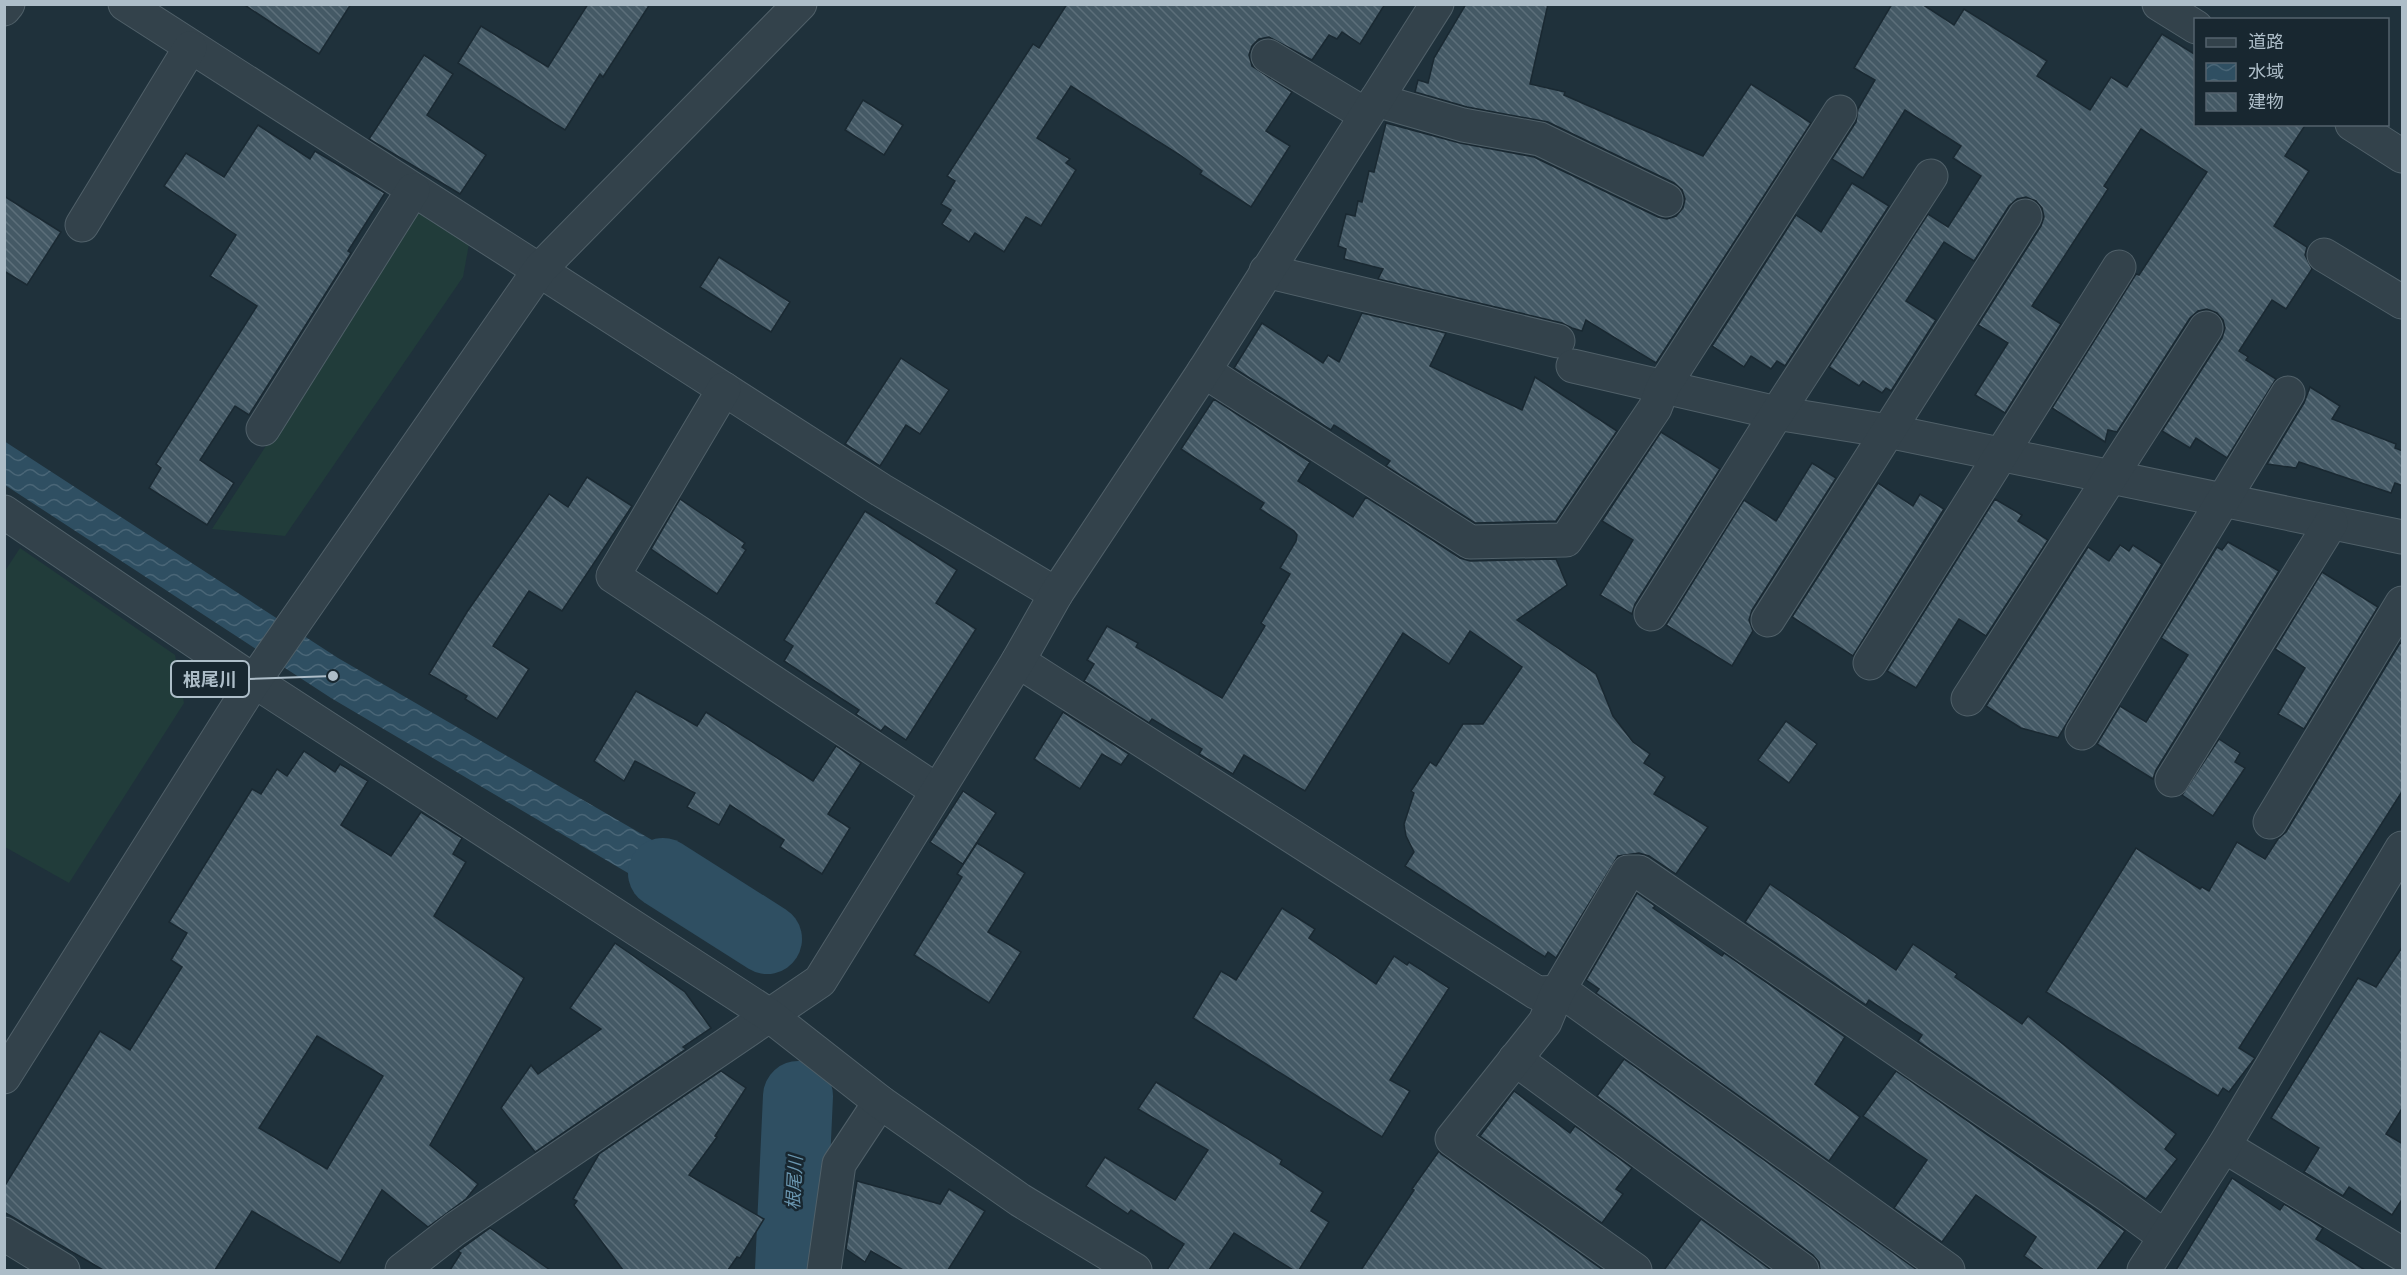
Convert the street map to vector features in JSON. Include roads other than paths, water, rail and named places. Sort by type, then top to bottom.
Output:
[{"type":"street","points":[[4,9],[8,4]]},
{"type":"street","points":[[125,4],[190,48],[540,269],[880,490],[1056,594]]},
{"type":"street","points":[[4,1077],[260,673],[540,269],[800,4]]},
{"type":"street","points":[[402,1270],[454,1229],[820,981],[936,790],[1018,661],[1056,594],[1204,371],[1437,4]]},
{"type":"street","points":[[2159,4],[2194,26]]},
{"type":"street","points":[[82,225],[190,48]]},
{"type":"street","points":[[1268,56],[1371,107],[1540,138],[1666,200]]},
{"type":"street","points":[[1204,371],[1470,542],[1566,540],[1655,408],[1663,387],[1840,112]]},
{"type":"street","points":[[2355,126],[2403,156]]},
{"type":"street","points":[[1651,614],[1777,413],[1931,176]]},
{"type":"street","points":[[263,429],[413,190]]},
{"type":"street","points":[[1768,620],[2025,216]]},
{"type":"street","points":[[2324,255],[2403,302]]},
{"type":"street","points":[[1870,663],[2119,267]]},
{"type":"street","points":[[1266,271],[1566,353],[1663,387],[1777,413],[1888,431],[2403,537]]},
{"type":"street","points":[[1968,699],[2206,328]]},
{"type":"street","points":[[724,389],[614,576],[936,790]]},
{"type":"street","points":[[2082,733],[2288,393]]},
{"type":"street","points":[[4,512],[260,673],[769,1015],[880,1102],[1020,1200],[1135,1270]]},
{"type":"street","points":[[2172,780],[2331,523]]},
{"type":"street","points":[[2270,822],[2403,603]]},
{"type":"street","points":[[1018,661],[1537,993],[1563,992],[1948,1270]]},
{"type":"street","points":[[2144,1270],[2224,1146],[2403,849]]},
{"type":"street","points":[[1635,1270],[1452,1138],[1545,1022],[1557,993],[1628,872],[1639,872],[2108,1195],[2165,1237]]},
{"type":"street","points":[[1515,1059],[1802,1270]]},
{"type":"street","points":[[824,1270],[839,1164],[880,1102]]},
{"type":"street","points":[[2224,1146],[2403,1254]]},
{"type":"street","points":[[4,1234],[63,1270]]},
{"type":"water","points":[[4,441],[338,658],[759,902],[740,939],[331,698],[5,485]]},
{"type":"waterway","name":"根尾川","points":[[663,873],[767,939]]},
{"type":"waterway","name":"根尾川","points":[[790,1270],[798,1096]]},
{"type":"place","name":"根尾川","points":[[333,676]]}]
